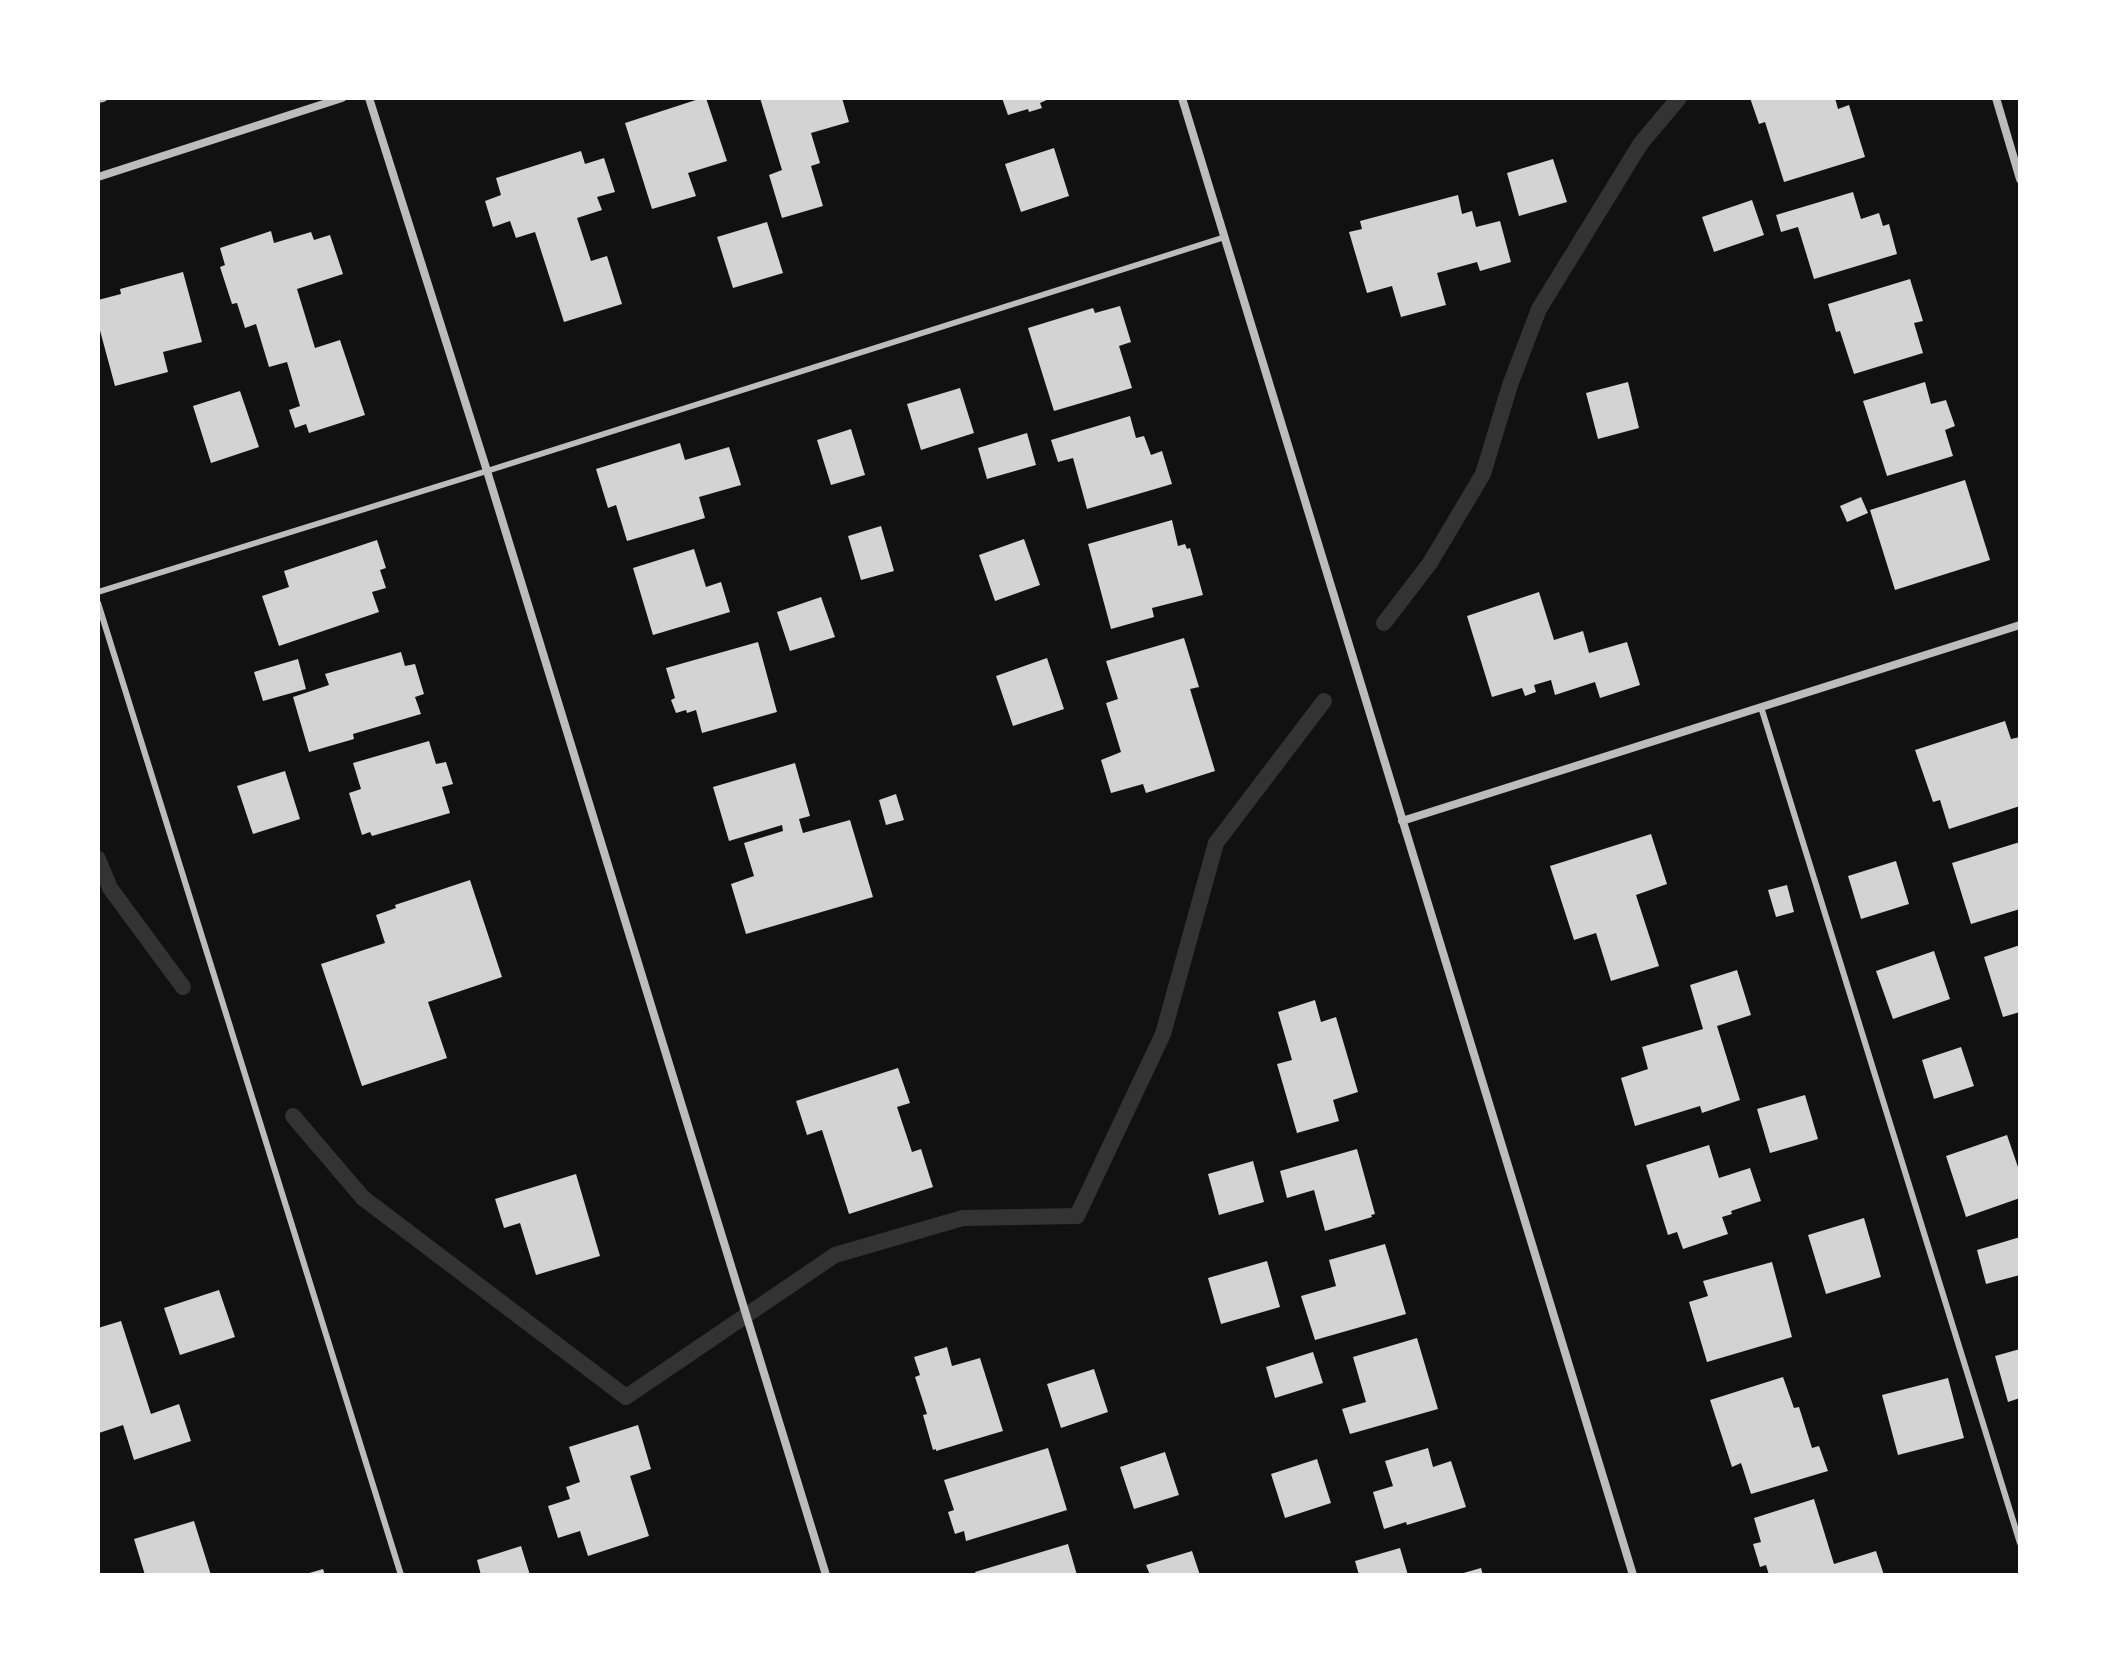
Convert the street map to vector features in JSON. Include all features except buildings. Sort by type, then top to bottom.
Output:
[{"type":"street","points":[[98,177],[342,98]]},
{"type":"street","points":[[369,98],[487,471],[826,1575]]},
{"type":"street","points":[[1182,98],[1633,1575]]},
{"type":"street","points":[[1996,98],[2020,179]]},
{"type":"street","points":[[1402,821],[2020,625]]},
{"type":"lane","points":[[98,592],[1225,237]]},
{"type":"lane","points":[[98,603],[401,1575]]},
{"type":"lane","points":[[1761,707],[2020,1543]]},
{"type":"waterway","points":[[1384,623],[1430,563],[1483,474],[1510,385],[1539,309],[1641,143],[1679,98]]},
{"type":"waterway","points":[[293,1116],[363,1198],[626,1397],[835,1255],[963,1218],[1077,1216],[1163,1034],[1216,843],[1324,701]]},
{"type":"waterway","points":[[98,859],[110,888],[183,987]]}]
